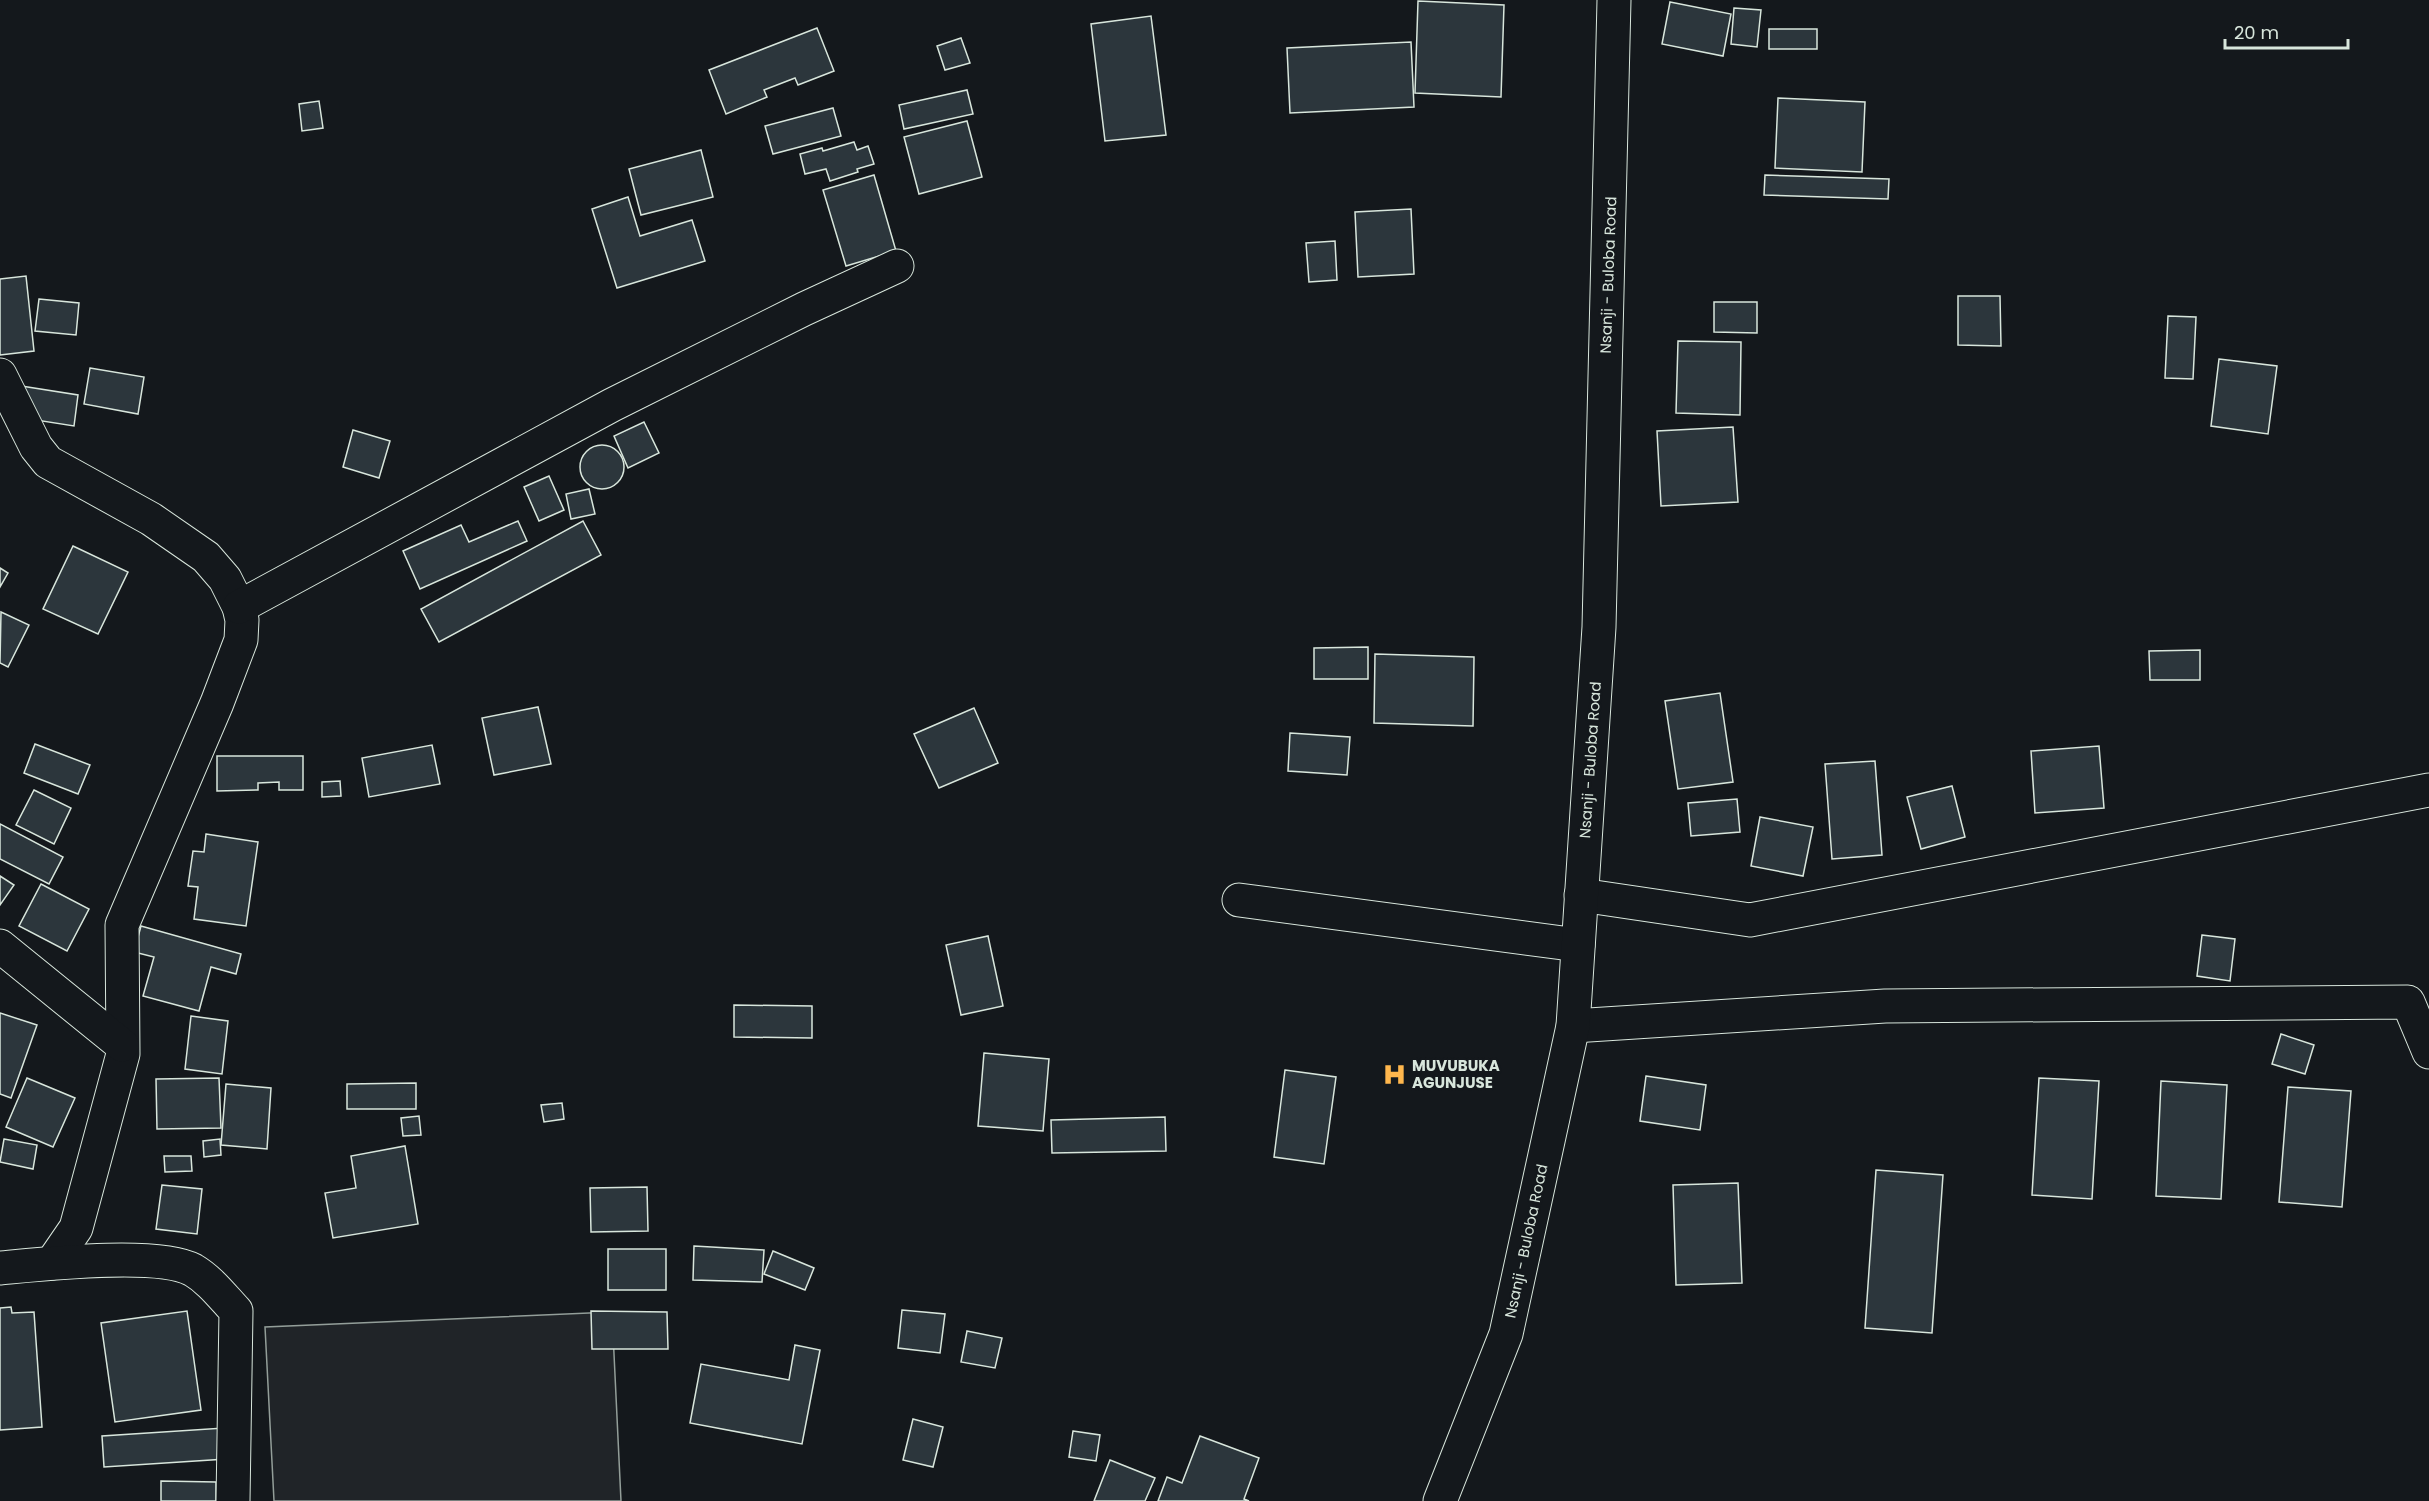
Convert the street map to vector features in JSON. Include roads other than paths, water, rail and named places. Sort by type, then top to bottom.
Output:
[{"type":"street","name":"Nsanji - Buloba Road","points":[[1440,1501],[1506,1334],[1573,1026],[1599,627],[1614,0]]},
{"type":"street","points":[[239,607],[612,405],[804,309],[897,266]]},
{"type":"street","points":[[0,375],[36,447],[48,462],[159,523],[206,556],[225,579],[239,607],[242,620],[241,640],[217,703],[122,925],[123,1054],[76,1228],[51,1263]]},
{"type":"street","points":[[1581,895],[1750,920],[2429,789]]},
{"type":"street","points":[[1239,900],[1578,945]]},
{"type":"street","points":[[0,946],[122,1045]]},
{"type":"street","points":[[1573,1026],[1885,1006],[2408,1002],[2429,1052]]},
{"type":"street","points":[[0,1268],[51,1263],[175,1263],[192,1269],[207,1279],[236,1311],[233,1501]]},
{"type":"place","name":"MUVUBUKA AGUNJUSE","points":[[1394,1074]]}]
